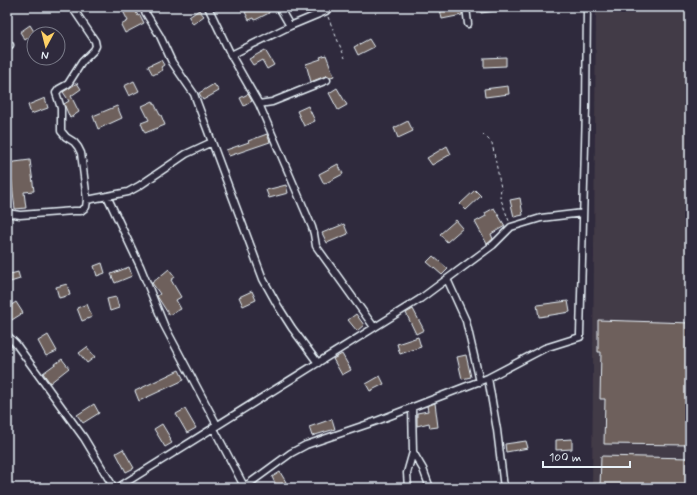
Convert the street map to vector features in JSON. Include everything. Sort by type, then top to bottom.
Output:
[{"type":"street","points":[[7,213],[20,215],[81,211],[86,207],[87,200],[81,153],[74,142],[66,137],[61,131],[61,108],[56,93],[68,84],[82,62],[96,46],[95,41],[72,7]]},
{"type":"street","points":[[142,7],[160,36],[172,62],[194,94],[263,279],[282,312],[318,363]]},
{"type":"street","points":[[208,7],[232,56],[259,104],[312,227],[316,246],[374,327]]},
{"type":"street","points":[[279,7],[290,26]]},
{"type":"street","points":[[466,7],[468,24]]},
{"type":"street","points":[[107,196],[140,266],[164,325],[245,488],[291,453],[306,445],[374,422],[480,382],[545,348],[580,336],[587,7]]},
{"type":"street","points":[[232,56],[253,44],[328,9]]},
{"type":"street","points":[[259,104],[272,102],[327,80]]},
{"type":"street","points":[[87,200],[128,192],[186,154],[212,142]]},
{"type":"street","points":[[7,335],[16,344],[84,438],[116,488],[420,299],[493,245],[511,227],[541,218],[583,213]]},
{"type":"street","points":[[446,279],[466,321],[480,382]]},
{"type":"street","points":[[488,378],[497,430],[504,488]]},
{"type":"street","points":[[408,488],[407,472],[413,452],[412,408]]},
{"type":"street","points":[[413,452],[423,469],[430,488]]},
{"type":"path","points":[[328,9],[345,58]]},
{"type":"path","points":[[483,134],[492,143],[501,188],[500,197],[511,227]]},
{"type":"shaded area","points":[[596,7],[690,7],[690,488],[592,488]]},
{"type":"building","points":[[134,7],[138,16],[140,15],[144,23],[125,33],[121,25],[128,21],[123,11]]},
{"type":"building","points":[[255,7],[267,7],[269,13],[255,20],[254,18],[249,20],[245,12]]},
{"type":"building","points":[[448,7],[462,7],[462,15],[442,19],[440,9]]},
{"type":"building","points":[[480,7],[503,7],[503,10],[481,13]]},
{"type":"building","points":[[199,10],[204,16],[193,24],[189,17]]},
{"type":"building","points":[[26,28],[26,39],[25,40],[20,32]]},
{"type":"building","points":[[369,39],[374,47],[358,55],[354,47]]},
{"type":"building","points":[[265,50],[274,65],[267,69],[262,60],[253,65],[249,59]]},
{"type":"building","points":[[326,55],[334,76],[326,76],[311,82],[306,64],[321,59],[320,57]]},
{"type":"building","points":[[506,57],[506,66],[484,67],[484,58]]},
{"type":"building","points":[[161,60],[164,65],[161,67],[163,70],[153,75],[148,66]]},
{"type":"building","points":[[134,81],[139,91],[129,96],[124,86]]},
{"type":"building","points":[[77,83],[81,89],[71,96],[79,112],[70,118],[64,104],[69,101],[63,92]]},
{"type":"building","points":[[214,84],[219,91],[203,100],[199,93]]},
{"type":"building","points":[[508,86],[509,94],[485,97],[484,89]]},
{"type":"building","points":[[337,88],[347,105],[338,110],[329,93]]},
{"type":"building","points":[[248,94],[252,101],[244,106],[240,98]]},
{"type":"building","points":[[45,98],[48,108],[31,114],[28,105]]},
{"type":"building","points":[[153,101],[165,125],[145,133],[141,123],[149,120],[142,106]]},
{"type":"building","points":[[117,106],[122,118],[98,129],[93,116]]},
{"type":"building","points":[[308,106],[315,121],[304,126],[297,111]]},
{"type":"building","points":[[408,121],[413,131],[398,138],[394,128]]},
{"type":"building","points":[[267,134],[270,142],[229,156],[226,150],[249,142],[248,141]]},
{"type":"building","points":[[447,146],[451,154],[432,165],[427,158]]},
{"type":"building","points":[[30,160],[34,191],[24,192],[26,208],[15,209],[11,176],[7,176],[7,163]]},
{"type":"building","points":[[338,164],[343,174],[324,184],[319,174]]},
{"type":"building","points":[[286,185],[288,193],[269,198],[266,190]]},
{"type":"building","points":[[475,190],[481,196],[466,210],[460,204]]},
{"type":"building","points":[[520,198],[523,215],[514,217],[510,200]]},
{"type":"building","points":[[494,208],[505,226],[491,234],[493,239],[487,244],[475,222],[486,216],[485,213]]},
{"type":"building","points":[[456,220],[463,228],[447,242],[440,234]]},
{"type":"building","points":[[344,224],[348,234],[327,243],[322,233]]},
{"type":"building","points":[[433,256],[448,269],[442,275],[427,262]]},
{"type":"building","points":[[102,263],[105,273],[97,276],[94,266]]},
{"type":"building","points":[[129,267],[132,276],[115,283],[111,274]]},
{"type":"building","points":[[169,269],[175,277],[171,280],[181,297],[176,300],[181,309],[169,315],[157,296],[160,294],[152,283]]},
{"type":"building","points":[[18,272],[20,279],[7,283],[7,275]]},
{"type":"building","points":[[67,284],[70,295],[59,298],[56,287]]},
{"type":"building","points":[[252,291],[256,300],[243,306],[239,297]]},
{"type":"building","points":[[116,297],[119,308],[110,311],[107,299]]},
{"type":"building","points":[[568,301],[570,312],[539,317],[537,305]]},
{"type":"building","points":[[16,302],[23,313],[7,323],[7,308]]},
{"type":"building","points":[[87,304],[92,317],[82,321],[77,308]]},
{"type":"building","points":[[413,309],[424,330],[416,334],[406,313]]},
{"type":"building","points":[[356,314],[364,325],[357,331],[348,320]]},
{"type":"building","points":[[598,320],[690,323],[690,445],[604,444],[605,399],[600,399],[601,352],[598,352]]},
{"type":"building","points":[[48,335],[57,351],[46,356],[38,341]]},
{"type":"building","points":[[418,337],[421,347],[400,354],[397,344]]},
{"type":"building","points":[[87,347],[95,357],[87,363],[79,353]]},
{"type":"building","points":[[342,354],[351,370],[342,375],[333,359]]},
{"type":"building","points":[[466,355],[471,377],[462,379],[457,357]]},
{"type":"building","points":[[62,359],[69,368],[50,383],[43,373]]},
{"type":"building","points":[[179,370],[184,380],[139,401],[135,391]]},
{"type":"building","points":[[380,376],[384,384],[370,391],[366,384]]},
{"type":"building","points":[[435,403],[438,427],[430,428],[429,423],[417,426],[417,413],[428,411],[427,406]]},
{"type":"building","points":[[94,404],[99,413],[83,423],[77,415]]},
{"type":"building","points":[[185,409],[196,428],[187,433],[176,414]]},
{"type":"building","points":[[332,419],[335,429],[312,436],[309,427]]},
{"type":"building","points":[[162,424],[172,443],[165,447],[154,429]]},
{"type":"building","points":[[572,439],[572,449],[556,450],[556,440]]},
{"type":"building","points":[[526,441],[528,448],[506,452],[505,444]]},
{"type":"building","points":[[123,449],[134,468],[126,472],[116,453]]},
{"type":"building","points":[[601,456],[690,458],[690,488],[600,488]]},
{"type":"building","points":[[280,472],[286,482],[277,487],[272,477]]}]
